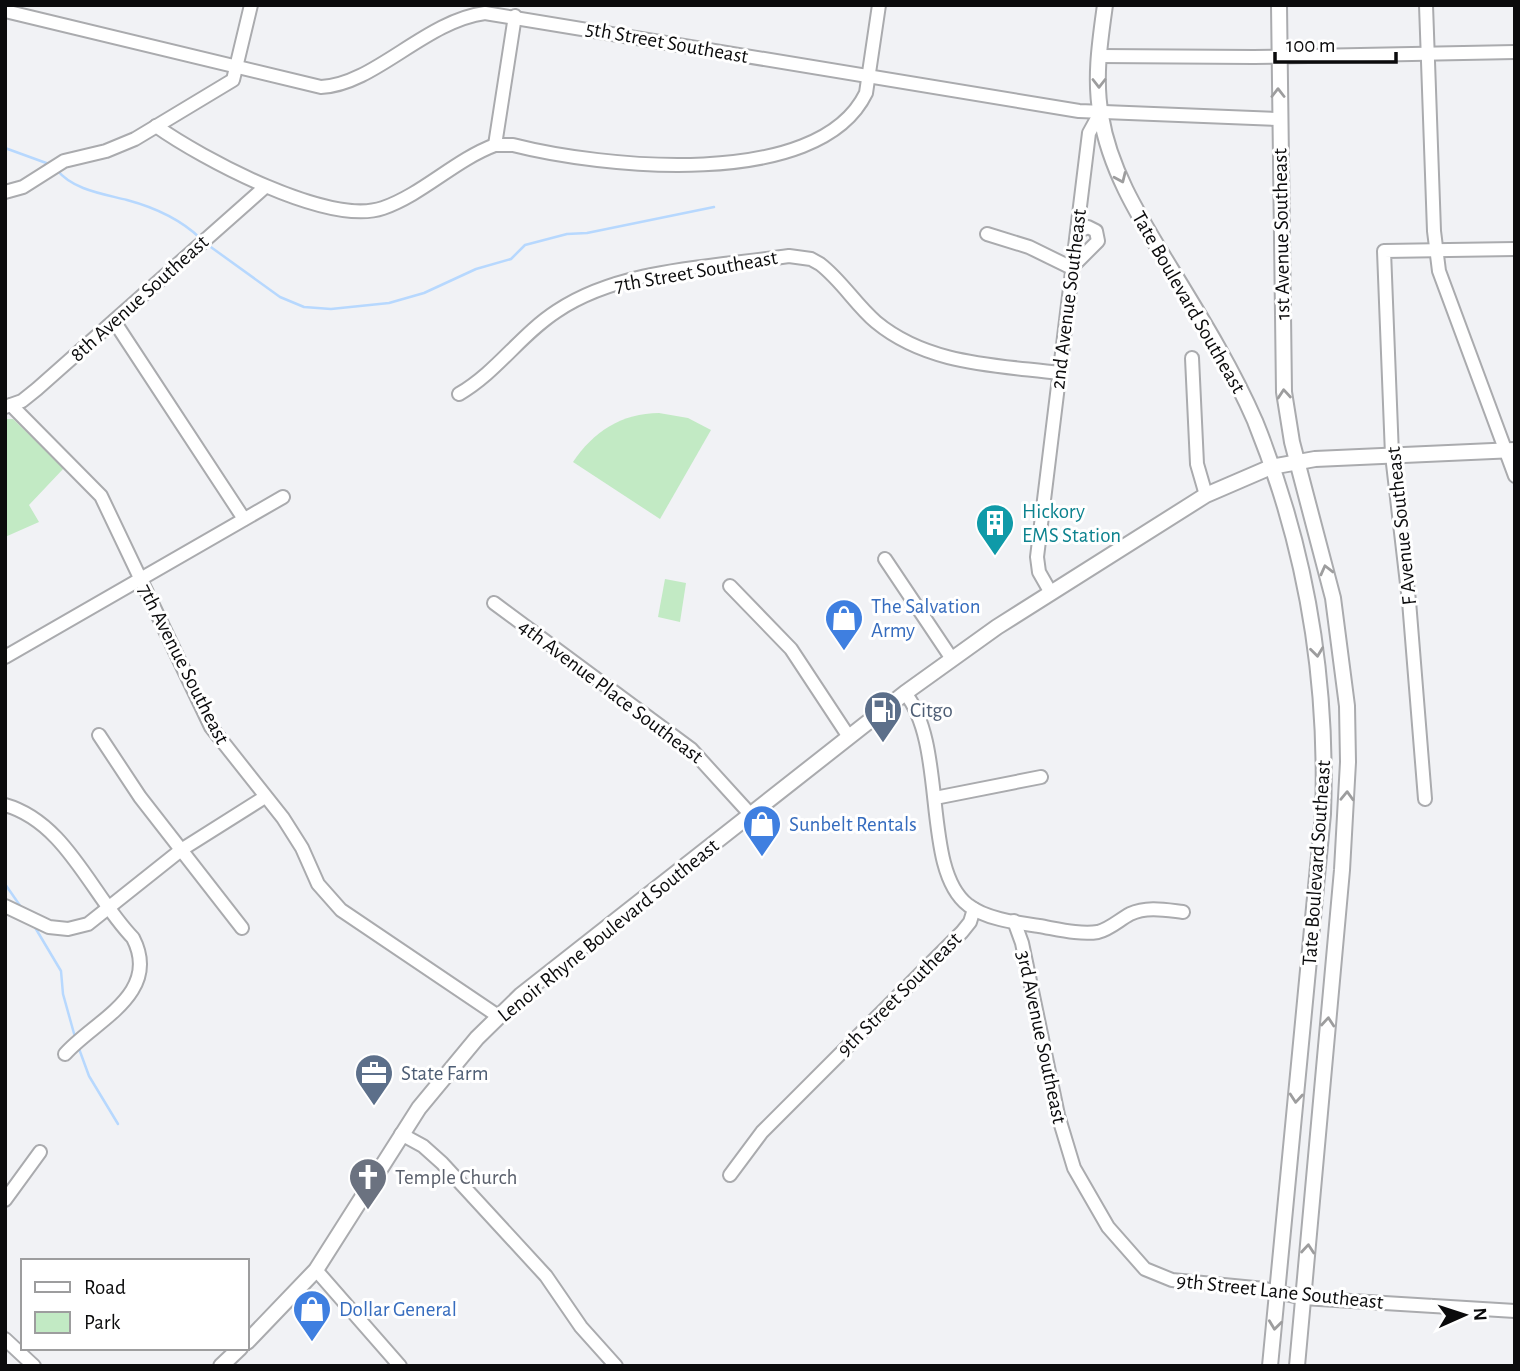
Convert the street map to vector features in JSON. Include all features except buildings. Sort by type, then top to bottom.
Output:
[{"type":"main road","name":"2nd Avenue Southeast","points":[[1100,113],[1099,56],[1105,5]]},
{"type":"main road","name":"1st Avenue Southeast","points":[[1279,5],[1278,119],[1283,382],[1297,461]]},
{"type":"main road","name":"Tate Boulevard Southeast","points":[[1100,113],[1109,149],[1126,191],[1230,370],[1255,422],[1297,550],[1311,615],[1325,741],[1323,814],[1270,1366]]},
{"type":"main road","name":"Lenoir Rhyne Boulevard Southeast","points":[[248,1341],[316,1269],[401,1134],[457,1060],[499,1016],[544,975],[952,659],[1206,495],[1271,467],[1297,461],[1510,450]]},
{"type":"main road","name":"Tate Boulevard Southeast","points":[[1297,461],[1333,598],[1347,706],[1348,762],[1342,870],[1297,1366]]},
{"type":"main road","points":[[221,1366],[238,1350]]},
{"type":"street","points":[[5,192],[30,183],[64,161],[116,147],[233,80],[251,5]]},
{"type":"street","points":[[156,126],[265,187],[325,206],[375,210],[391,205],[495,145],[513,145],[606,161],[648,165],[703,165],[759,159],[799,147],[838,125],[861,103],[869,77],[879,5]]},
{"type":"street","points":[[1426,5],[1435,249],[1444,289],[1510,450],[1515,476]]},
{"type":"street","name":"5th Street Southeast","points":[[5,11],[321,87],[332,87],[350,81],[458,18],[485,13],[1100,113],[1278,119]]},
{"type":"street","points":[[495,145],[515,16]]},
{"type":"street","points":[[1099,56],[1278,57],[1515,52]]},
{"type":"street","name":"2nd Avenue Southeast","points":[[1051,593],[1039,572],[1037,556],[1088,133],[1100,113]]},
{"type":"street","name":"8th Avenue Southeast","points":[[8,406],[37,389],[265,187]]},
{"type":"street","points":[[987,234],[1029,247],[1072,268],[1078,258],[1098,241],[1096,231],[1088,227],[1077,232]]},
{"type":"street","points":[[1435,249],[1515,249]]},
{"type":"street","name":"F Avenue Southeast","points":[[1425,799],[1409,601],[1392,455],[1384,251],[1435,249]]},
{"type":"street","name":"7th Street Southeast","points":[[459,394],[481,381],[544,320],[591,292],[626,280],[789,256],[811,259],[820,264],[875,321],[897,337],[926,352],[959,360],[1059,373]]},
{"type":"street","points":[[114,321],[244,519]]},
{"type":"street","points":[[1192,358],[1197,464],[1206,495]]},
{"type":"street","name":"7th Avenue Southeast","points":[[8,406],[102,496],[211,727],[296,837],[318,884],[333,904],[499,1016]]},
{"type":"street","points":[[5,657],[216,538],[283,497]]},
{"type":"street","points":[[885,559],[952,659]]},
{"type":"street","points":[[730,586],[791,649],[849,737]]},
{"type":"street","name":"4th Avenue Place Southeast","points":[[494,603],[691,750],[751,816]]},
{"type":"street","points":[[905,693],[918,711],[926,739],[948,872],[958,895],[974,909]]},
{"type":"street","points":[[99,735],[140,797],[242,928]]},
{"type":"street","points":[[934,798],[1041,777]]},
{"type":"street","points":[[5,906],[41,924],[60,929],[88,924],[181,850],[265,797]]},
{"type":"street","points":[[5,805],[26,814],[51,833],[136,943],[139,961],[135,982],[119,1009],[65,1054]]},
{"type":"street","name":"9th Street Southeast","points":[[730,1175],[762,1132],[962,932],[970,922],[974,909],[1014,921],[1090,933],[1103,930],[1140,911],[1183,912]]},
{"type":"street","name":"3rd Avenue Southeast","points":[[1014,921],[1022,943],[1069,1154]]},
{"type":"street","points":[[401,1134],[423,1146],[442,1163],[551,1282],[581,1327],[616,1366]]},
{"type":"street","points":[[5,1199],[40,1152]]},
{"type":"street","name":"9th Street Lane Southeast","points":[[1069,1154],[1085,1191],[1108,1227],[1145,1269],[1172,1280],[1303,1297],[1515,1311]]},
{"type":"street","points":[[316,1269],[400,1366]]},
{"type":"street","points":[[5,1339],[34,1366]]},
{"type":"green space","points":[[659,413],[688,418],[711,430],[660,519],[573,462],[599,433],[610,426],[633,416]]},
{"type":"green space","points":[[5,419],[13,419],[64,468],[29,505],[39,522],[5,537]]},
{"type":"green space","points":[[665,579],[686,583],[680,622],[658,617]]},
{"type":"waterway","points":[[5,148],[49,164]]},
{"type":"waterway","points":[[57,170],[80,187],[156,210],[184,225],[200,238]]},
{"type":"waterway","points":[[208,245],[280,297],[304,307],[331,309],[389,303],[424,293],[476,269],[511,259],[525,245],[567,234],[587,233],[714,207]]},
{"type":"waterway","points":[[5,884],[21,907]]},
{"type":"waterway","points":[[33,924],[61,971],[63,994],[75,1037]]},
{"type":"waterway","points":[[78,1046],[89,1076],[118,1124]]},
{"type":"place","name":"Hickory EMS Station","points":[[995,557]]},
{"type":"place","name":"The Salvation Army","points":[[844,652]]},
{"type":"place","name":"Citgo","points":[[883,744]]},
{"type":"place","name":"Sunbelt Rentals","points":[[762,858]]},
{"type":"place","name":"State Farm","points":[[374,1107]]},
{"type":"place","name":"Temple Church","points":[[368,1211]]},
{"type":"place","name":"Dollar General","points":[[312,1343]]}]
